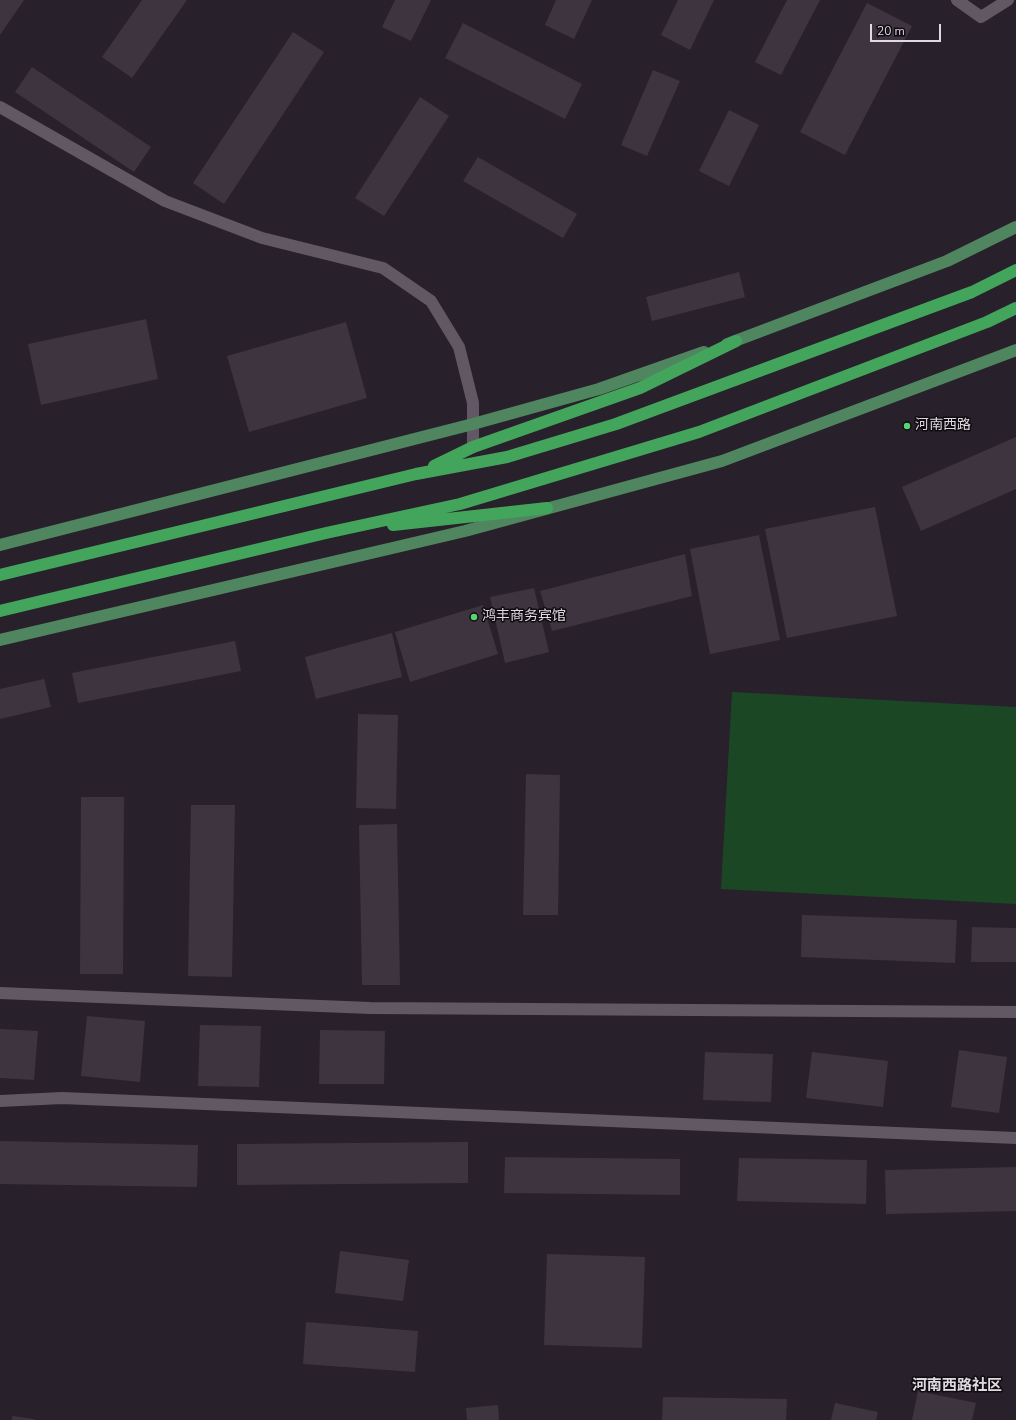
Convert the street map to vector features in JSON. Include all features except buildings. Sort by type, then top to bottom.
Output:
[{"type":"highway","points":[[0,575],[416,474],[507,456],[616,424],[972,292],[1016,270]]},
{"type":"highway","points":[[0,611],[326,533],[460,504],[699,432],[987,322],[1016,308]]},
{"type":"highway","points":[[416,474],[473,447],[640,388],[736,341]]},
{"type":"highway","points":[[326,533],[547,508]]},
{"type":"main road","points":[[0,545],[473,424],[599,389],[736,341],[947,261],[1016,226]]},
{"type":"main road","points":[[0,640],[465,530],[722,462],[1016,350]]},
{"type":"street","points":[[957,0],[981,17],[1008,0]]},
{"type":"street","points":[[0,107],[165,201],[262,238],[383,268],[432,301],[459,347],[473,403],[473,447]]},
{"type":"street","points":[[0,993],[370,1008],[1016,1012]]},
{"type":"street","points":[[0,1101],[62,1098],[1016,1138]]},
{"type":"green space","points":[[732,692],[1016,707],[1016,904],[721,889]]},
{"type":"place","name":"河南西路","points":[[907,426]]},
{"type":"place","name":"鸿丰商务宾馆","points":[[474,617]]},
{"type":"district","name":"河南西路社区","points":[[957,1386]]}]
